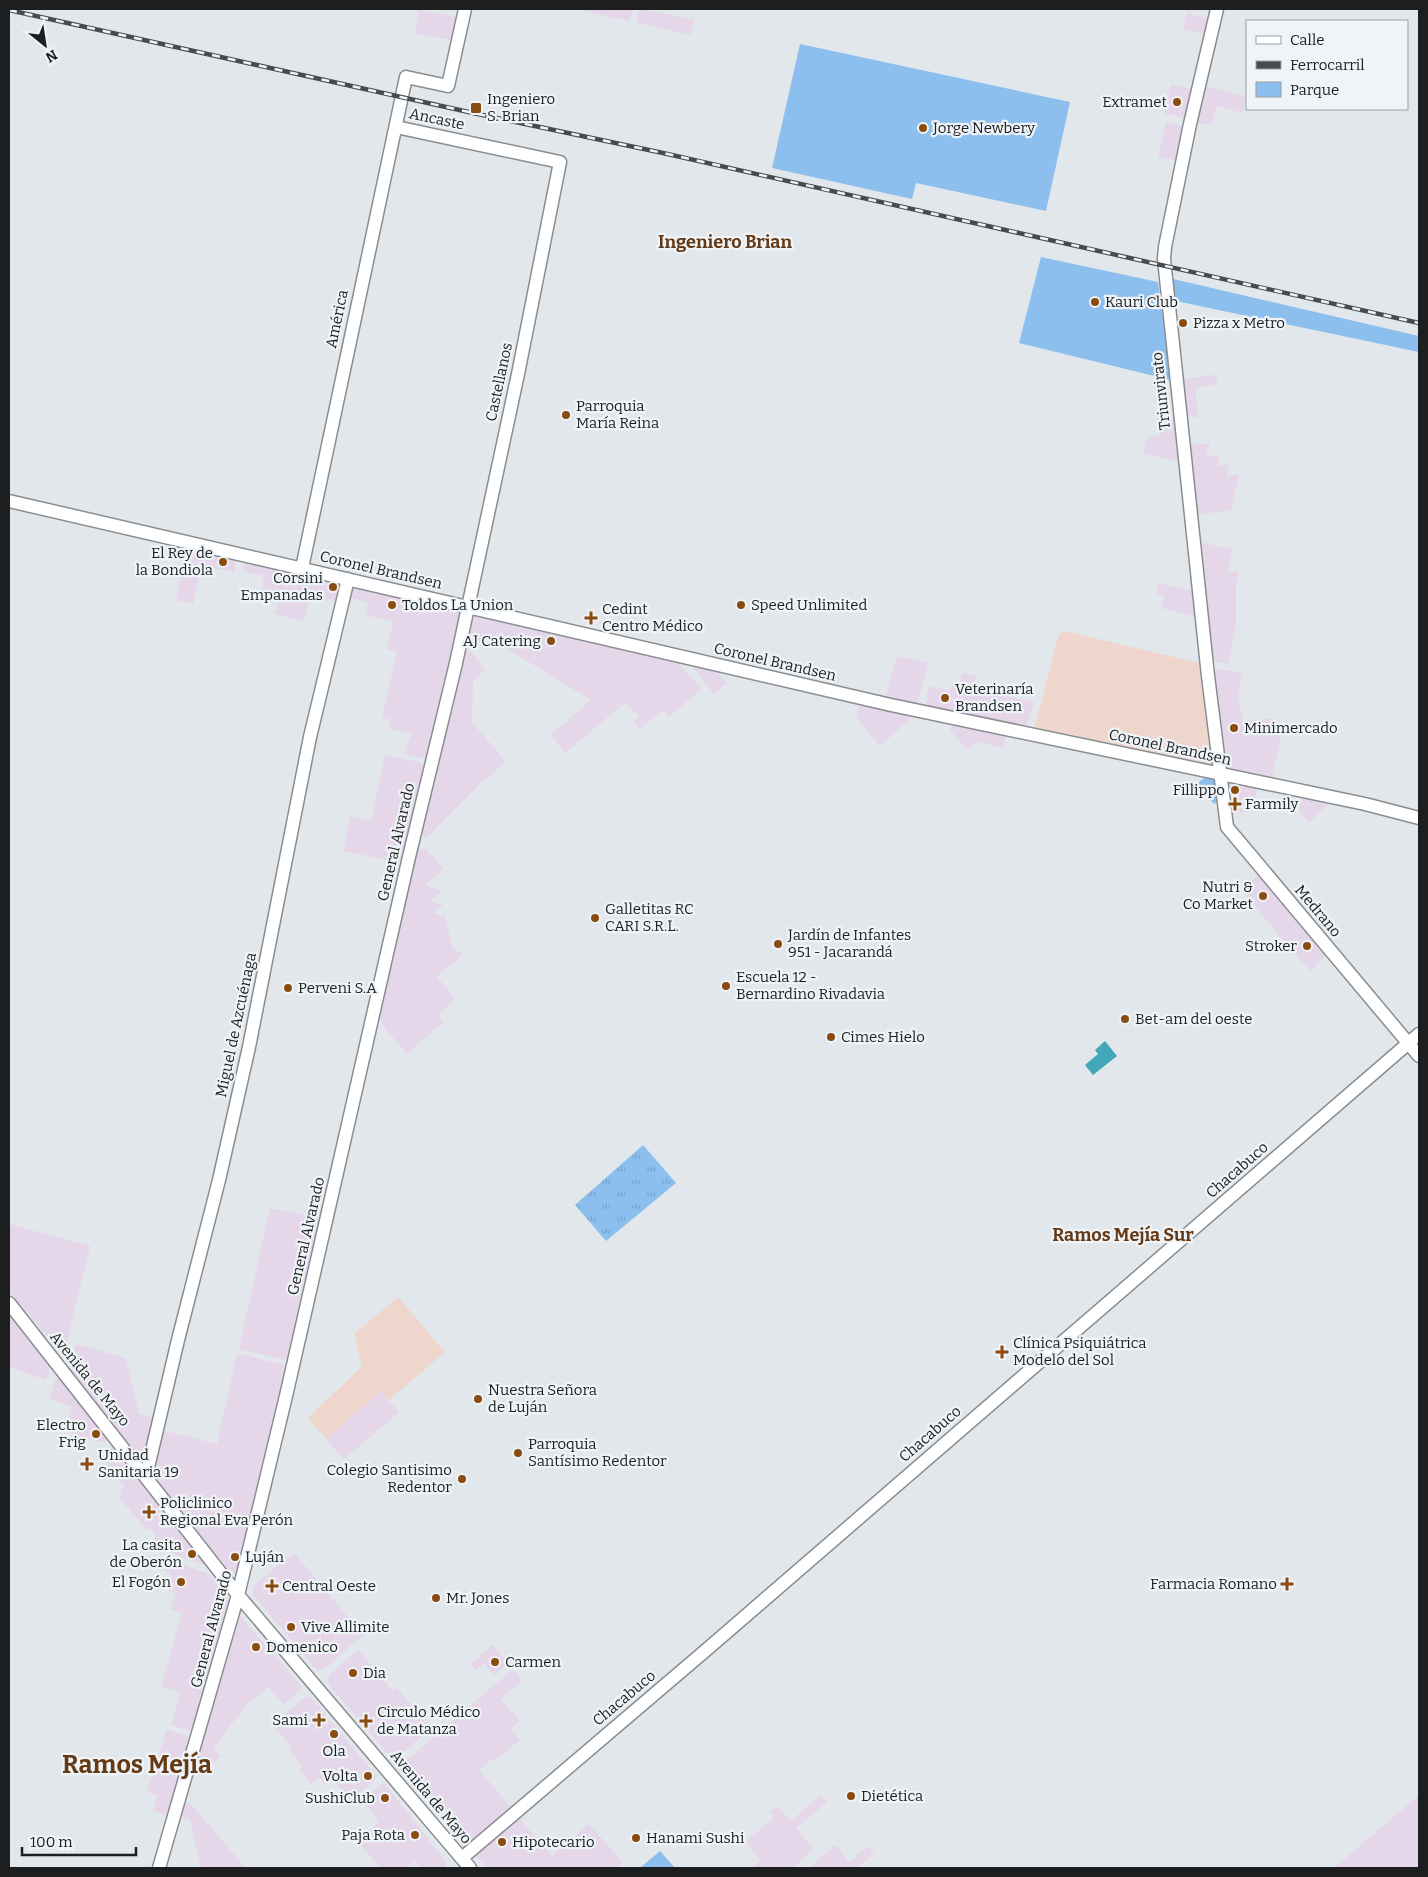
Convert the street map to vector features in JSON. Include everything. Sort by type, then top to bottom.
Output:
[{"type":"street","name":"América","points":[[302,568],[406,77],[448,86],[465,9]]},
{"type":"street","name":"Triunvirato","points":[[1217,9],[1190,124],[1164,258],[1220,774]]},
{"type":"street","name":"Ancaste","points":[[396,127],[560,162]]},
{"type":"street","name":"Castellanos","points":[[468,608],[518,374],[560,162]]},
{"type":"street","name":"Coronel Brandsen","points":[[9,501],[891,705],[1365,804],[1419,818]]},
{"type":"street","name":"Miguel de Azcuénaga","points":[[146,1476],[219,1180],[251,1037],[310,736],[348,579]]},
{"type":"street","name":"General Alvarado","points":[[159,1868],[238,1595],[324,1230],[410,849],[468,608]]},
{"type":"street","name":"Medrano","points":[[1220,774],[1226,827],[1419,1056]]},
{"type":"street","name":"Chacabuco","points":[[462,1858],[1419,1034]]},
{"type":"street","name":"Avenida de Mayo","points":[[9,1303],[238,1595],[470,1868]]},
{"type":"shaded area","points":[[584,9],[631,9],[632,12],[629,21],[584,11]]},
{"type":"shaded area","points":[[642,9],[694,20],[690,35],[636,22],[638,13]]},
{"type":"shaded area","points":[[419,10],[460,18],[455,41],[415,33]]},
{"type":"shaded area","points":[[1187,13],[1209,19],[1207,35],[1183,29]]},
{"type":"shaded area","points":[[1171,85],[1195,90],[1187,117],[1164,113]]},
{"type":"shaded area","points":[[1202,85],[1246,97],[1243,113],[1216,106],[1212,125],[1197,121]]},
{"type":"shaded area","points":[[1166,122],[1180,125],[1184,128],[1178,161],[1158,157]]},
{"type":"shaded area","points":[[1216,375],[1217,384],[1195,388],[1198,418],[1186,415],[1180,379]]},
{"type":"shaded area","points":[[1164,417],[1176,420],[1182,463],[1143,453],[1147,437],[1159,436]]},
{"type":"shaded area","points":[[1210,444],[1206,456],[1220,455],[1217,466],[1229,465],[1226,476],[1239,475],[1231,510],[1195,515],[1187,445]]},
{"type":"shaded area","points":[[1205,543],[1233,550],[1227,573],[1239,571],[1236,584],[1236,624],[1228,664],[1216,662],[1213,659],[1199,546]]},
{"type":"shaded area","points":[[188,546],[235,558],[236,562],[234,572],[212,568],[210,577],[199,575],[193,604],[176,600]]},
{"type":"shaded area","points":[[245,562],[338,581],[342,585],[339,601],[310,595],[304,621],[275,614],[279,597],[261,593],[264,576],[242,571]]},
{"type":"shaded area","points":[[1158,583],[1197,593],[1200,618],[1161,608],[1165,596],[1156,593]]},
{"type":"shaded area","points":[[350,586],[462,610],[429,757],[426,759],[405,754],[411,734],[389,729],[391,720],[382,718],[397,652],[387,649],[393,622],[366,615],[368,602],[347,597]]},
{"type":"shaded area","points":[[475,613],[677,662],[702,689],[669,717],[663,710],[639,729],[633,722],[639,717],[626,702],[565,753],[551,735],[591,700],[488,637],[473,648],[466,638],[472,615]]},
{"type":"shaded area","points":[[1065,631],[1203,664],[1213,766],[1210,768],[1037,730],[1035,725],[1058,637]]},
{"type":"shaded area","points":[[471,651],[485,670],[473,681],[472,722],[506,762],[482,782],[426,838],[421,833],[463,653]]},
{"type":"shaded area","points":[[897,656],[928,663],[918,701],[914,705],[885,699]]},
{"type":"shaded area","points":[[695,664],[719,670],[718,673],[727,683],[714,694],[693,668]]},
{"type":"shaded area","points":[[1219,669],[1242,673],[1238,699],[1243,721],[1274,718],[1272,731],[1282,732],[1271,783],[1226,772],[1212,674]]},
{"type":"shaded area","points":[[962,673],[977,676],[973,689],[1034,702],[1026,727],[929,708],[926,704],[929,686],[950,691],[952,683],[959,684]]},
{"type":"shaded area","points":[[860,702],[909,715],[909,720],[880,746],[856,718]]},
{"type":"shaded area","points":[[953,724],[1007,734],[1003,749],[977,741],[967,750],[950,730]]},
{"type":"shaded area","points":[[385,756],[420,762],[425,769],[404,864],[344,851],[350,816],[371,821]]},
{"type":"shaded area","points":[[1226,781],[1258,788],[1252,811],[1227,814]]},
{"type":"shaded area","points":[[1301,796],[1329,803],[1309,823],[1299,811]]},
{"type":"shaded area","points":[[422,848],[427,850],[443,869],[425,885],[442,891],[431,901],[443,905],[433,913],[445,916],[453,949],[463,954],[437,977],[455,999],[438,1015],[443,1022],[407,1054],[383,1026],[379,1017],[415,851]]},
{"type":"shaded area","points":[[1261,875],[1328,953],[1310,971],[1241,890],[1257,876]]},
{"type":"shaded area","points":[[1105,1041],[1117,1056],[1093,1075],[1085,1065],[1098,1054],[1095,1050]]},
{"type":"shaded area","points":[[270,1208],[317,1218],[320,1221],[291,1356],[285,1360],[239,1349]]},
{"type":"shaded area","points":[[9,1224],[90,1246],[65,1350],[59,1350],[9,1291]]},
{"type":"shaded area","points":[[398,1297],[445,1352],[389,1400],[381,1391],[326,1439],[308,1418],[362,1366],[354,1334]]},
{"type":"shaded area","points":[[9,1309],[51,1365],[46,1380],[9,1367]]},
{"type":"shaded area","points":[[76,1344],[126,1358],[139,1414],[156,1417],[147,1455],[144,1457],[139,1456],[71,1371],[70,1365]]},
{"type":"shaded area","points":[[237,1353],[287,1367],[237,1574],[230,1571],[154,1478],[151,1467],[161,1430],[217,1444]]},
{"type":"shaded area","points":[[56,1378],[61,1378],[106,1436],[105,1443],[69,1433],[71,1423],[67,1422],[72,1407],[49,1399]]},
{"type":"shaded area","points":[[381,1391],[399,1412],[344,1459],[326,1439]]},
{"type":"shaded area","points":[[114,1446],[207,1566],[152,1546],[156,1536],[150,1528],[147,1530],[145,1528],[120,1498],[122,1489],[125,1487],[105,1460],[109,1450]]},
{"type":"shaded area","points":[[294,1553],[363,1635],[324,1669],[318,1670],[315,1668],[252,1593],[255,1584]]},
{"type":"shaded area","points":[[170,1559],[212,1577],[229,1600],[197,1728],[192,1731],[171,1725],[181,1692],[161,1687],[182,1613],[171,1609],[176,1593],[168,1590],[172,1575],[165,1571]]},
{"type":"shaded area","points":[[239,1615],[302,1688],[284,1704],[268,1687],[246,1705],[214,1748],[221,1757],[198,1775],[194,1774],[193,1771],[240,1617]]},
{"type":"shaded area","points":[[493,1645],[504,1659],[506,1665],[494,1675],[484,1663],[476,1670],[471,1664]]},
{"type":"shaded area","points":[[358,1650],[393,1691],[397,1688],[431,1729],[396,1758],[390,1756],[328,1684],[329,1676]]},
{"type":"shaded area","points":[[511,1671],[516,1672],[522,1680],[501,1699],[520,1721],[511,1729],[520,1740],[479,1770],[513,1810],[468,1845],[402,1769],[406,1761]]},
{"type":"shaded area","points":[[308,1697],[313,1700],[376,1776],[374,1781],[351,1800],[333,1779],[326,1785],[319,1777],[311,1784],[299,1769],[302,1766],[290,1751],[292,1748],[272,1724],[301,1700]]},
{"type":"shaded area","points":[[167,1729],[192,1738],[168,1815],[153,1811],[158,1796],[147,1792]]},
{"type":"shaded area","points":[[382,1784],[385,1784],[446,1862],[444,1868],[422,1868],[415,1861],[406,1868],[380,1868],[357,1841],[379,1822],[362,1800]]},
{"type":"shaded area","points":[[821,1795],[827,1802],[796,1828],[814,1849],[793,1868],[752,1868],[761,1861],[745,1842],[774,1818],[770,1812],[778,1806],[791,1821]]},
{"type":"shaded area","points":[[1419,1795],[1419,1868],[1334,1868]]},
{"type":"shaded area","points":[[189,1802],[246,1868],[201,1868],[190,1820],[180,1816],[183,1805]]},
{"type":"shaded area","points":[[517,1816],[552,1856],[589,1824],[623,1863],[617,1868],[487,1868],[478,1858],[477,1851]]},
{"type":"shaded area","points":[[835,1845],[849,1862],[868,1846],[874,1854],[857,1868],[809,1868]]},
{"type":"green space","name":"Jorge Newbery","points":[[800,44],[1070,102],[1046,211],[916,183],[912,199],[772,168]]},
{"type":"green space","name":"Kauri Club","points":[[1041,257],[1158,282],[1171,380],[1019,343]]},
{"type":"green space","points":[[1169,278],[1419,336],[1419,352],[1171,300]]},
{"type":"green space","points":[[1208,776],[1215,779],[1218,801],[1214,804],[1198,785],[1200,781]]},
{"type":"green space","points":[[643,1145],[676,1183],[606,1241],[575,1205]]},
{"type":"green space","points":[[660,1851],[675,1868],[640,1868]]},
{"type":"railway","points":[[9,10],[473,113],[663,153],[1419,323]]},
{"type":"place","name":"Extramet","points":[[1177,102]]},
{"type":"place","name":"Ingeniero S. Brian","points":[[476,108]]},
{"type":"place","name":"Jorge Newbery","points":[[923,128]]},
{"type":"place","name":"Kauri Club","points":[[1095,302]]},
{"type":"place","name":"Pizza x Metro","points":[[1183,323]]},
{"type":"place","name":"Parroquia María Reina","points":[[566,415]]},
{"type":"place","name":"El Rey de la Bondiola","points":[[223,562]]},
{"type":"place","name":"Corsini Empanadas","points":[[333,587]]},
{"type":"place","name":"Toldos La Union","points":[[392,605]]},
{"type":"place","name":"Speed Unlimited","points":[[741,605]]},
{"type":"place","name":"Cedint Centro Médico","points":[[591,618]]},
{"type":"place","name":"AJ Catering","points":[[551,641]]},
{"type":"place","name":"Veterinaría Brandsen","points":[[945,698]]},
{"type":"place","name":"Minimercado","points":[[1234,728]]},
{"type":"place","name":"Fillippo","points":[[1235,790]]},
{"type":"place","name":"Farmily","points":[[1235,804]]},
{"type":"place","name":"Nutri & Co Market","points":[[1263,896]]},
{"type":"place","name":"Galletitas RC CARI S.R.L.","points":[[595,918]]},
{"type":"place","name":"Jardín de Infantes 951 - Jacarandá","points":[[778,944]]},
{"type":"place","name":"Stroker","points":[[1307,946]]},
{"type":"place","name":"Escuela 12 - Bernardino Rivadavia","points":[[726,986]]},
{"type":"place","name":"Perveni S.A","points":[[288,988]]},
{"type":"place","name":"Bet-am del oeste","points":[[1125,1019]]},
{"type":"place","name":"Cimes Hielo","points":[[831,1037]]},
{"type":"place","name":"Clínica Psiquiátrica Modelo del Sol","points":[[1002,1352]]},
{"type":"place","name":"Nuestra Señora de Luján","points":[[478,1399]]},
{"type":"place","name":"Electro Frig","points":[[96,1434]]},
{"type":"place","name":"Parroquia Santísimo Redentor","points":[[518,1453]]},
{"type":"place","name":"Unidad Sanitaria 19","points":[[87,1464]]},
{"type":"place","name":"Colegio Santisimo Redentor","points":[[462,1479]]},
{"type":"place","name":"Policlinico Regional Eva Perón","points":[[149,1512]]},
{"type":"place","name":"La casita de Oberón","points":[[192,1554]]},
{"type":"place","name":"Luján","points":[[235,1557]]},
{"type":"place","name":"El Fogón","points":[[181,1582]]},
{"type":"place","name":"Farmacia Romano","points":[[1287,1584]]},
{"type":"place","name":"Central Oeste","points":[[272,1586]]},
{"type":"place","name":"Mr. Jones","points":[[436,1598]]},
{"type":"place","name":"Vive Allimite","points":[[291,1627]]},
{"type":"place","name":"Domenico","points":[[256,1647]]},
{"type":"place","name":"Carmen","points":[[495,1662]]},
{"type":"place","name":"Dia","points":[[353,1673]]},
{"type":"place","name":"Sami","points":[[319,1720]]},
{"type":"place","name":"Circulo Médico de Matanza","points":[[366,1721]]},
{"type":"place","name":"Ola","points":[[334,1734]]},
{"type":"place","name":"Volta","points":[[368,1776]]},
{"type":"place","name":"Dietética","points":[[851,1796]]},
{"type":"place","name":"SushiClub","points":[[385,1798]]},
{"type":"place","name":"Paja Rota","points":[[415,1835]]},
{"type":"place","name":"Hanami Sushi","points":[[636,1838]]},
{"type":"place","name":"Hipotecario","points":[[502,1842]]},
{"type":"district","name":"Ingeniero Brian","points":[[725,242]]},
{"type":"district","name":"Ramos Mejía Sur","points":[[1123,1235]]},
{"type":"district","name":"Ramos Mejía","points":[[137,1765]]}]
